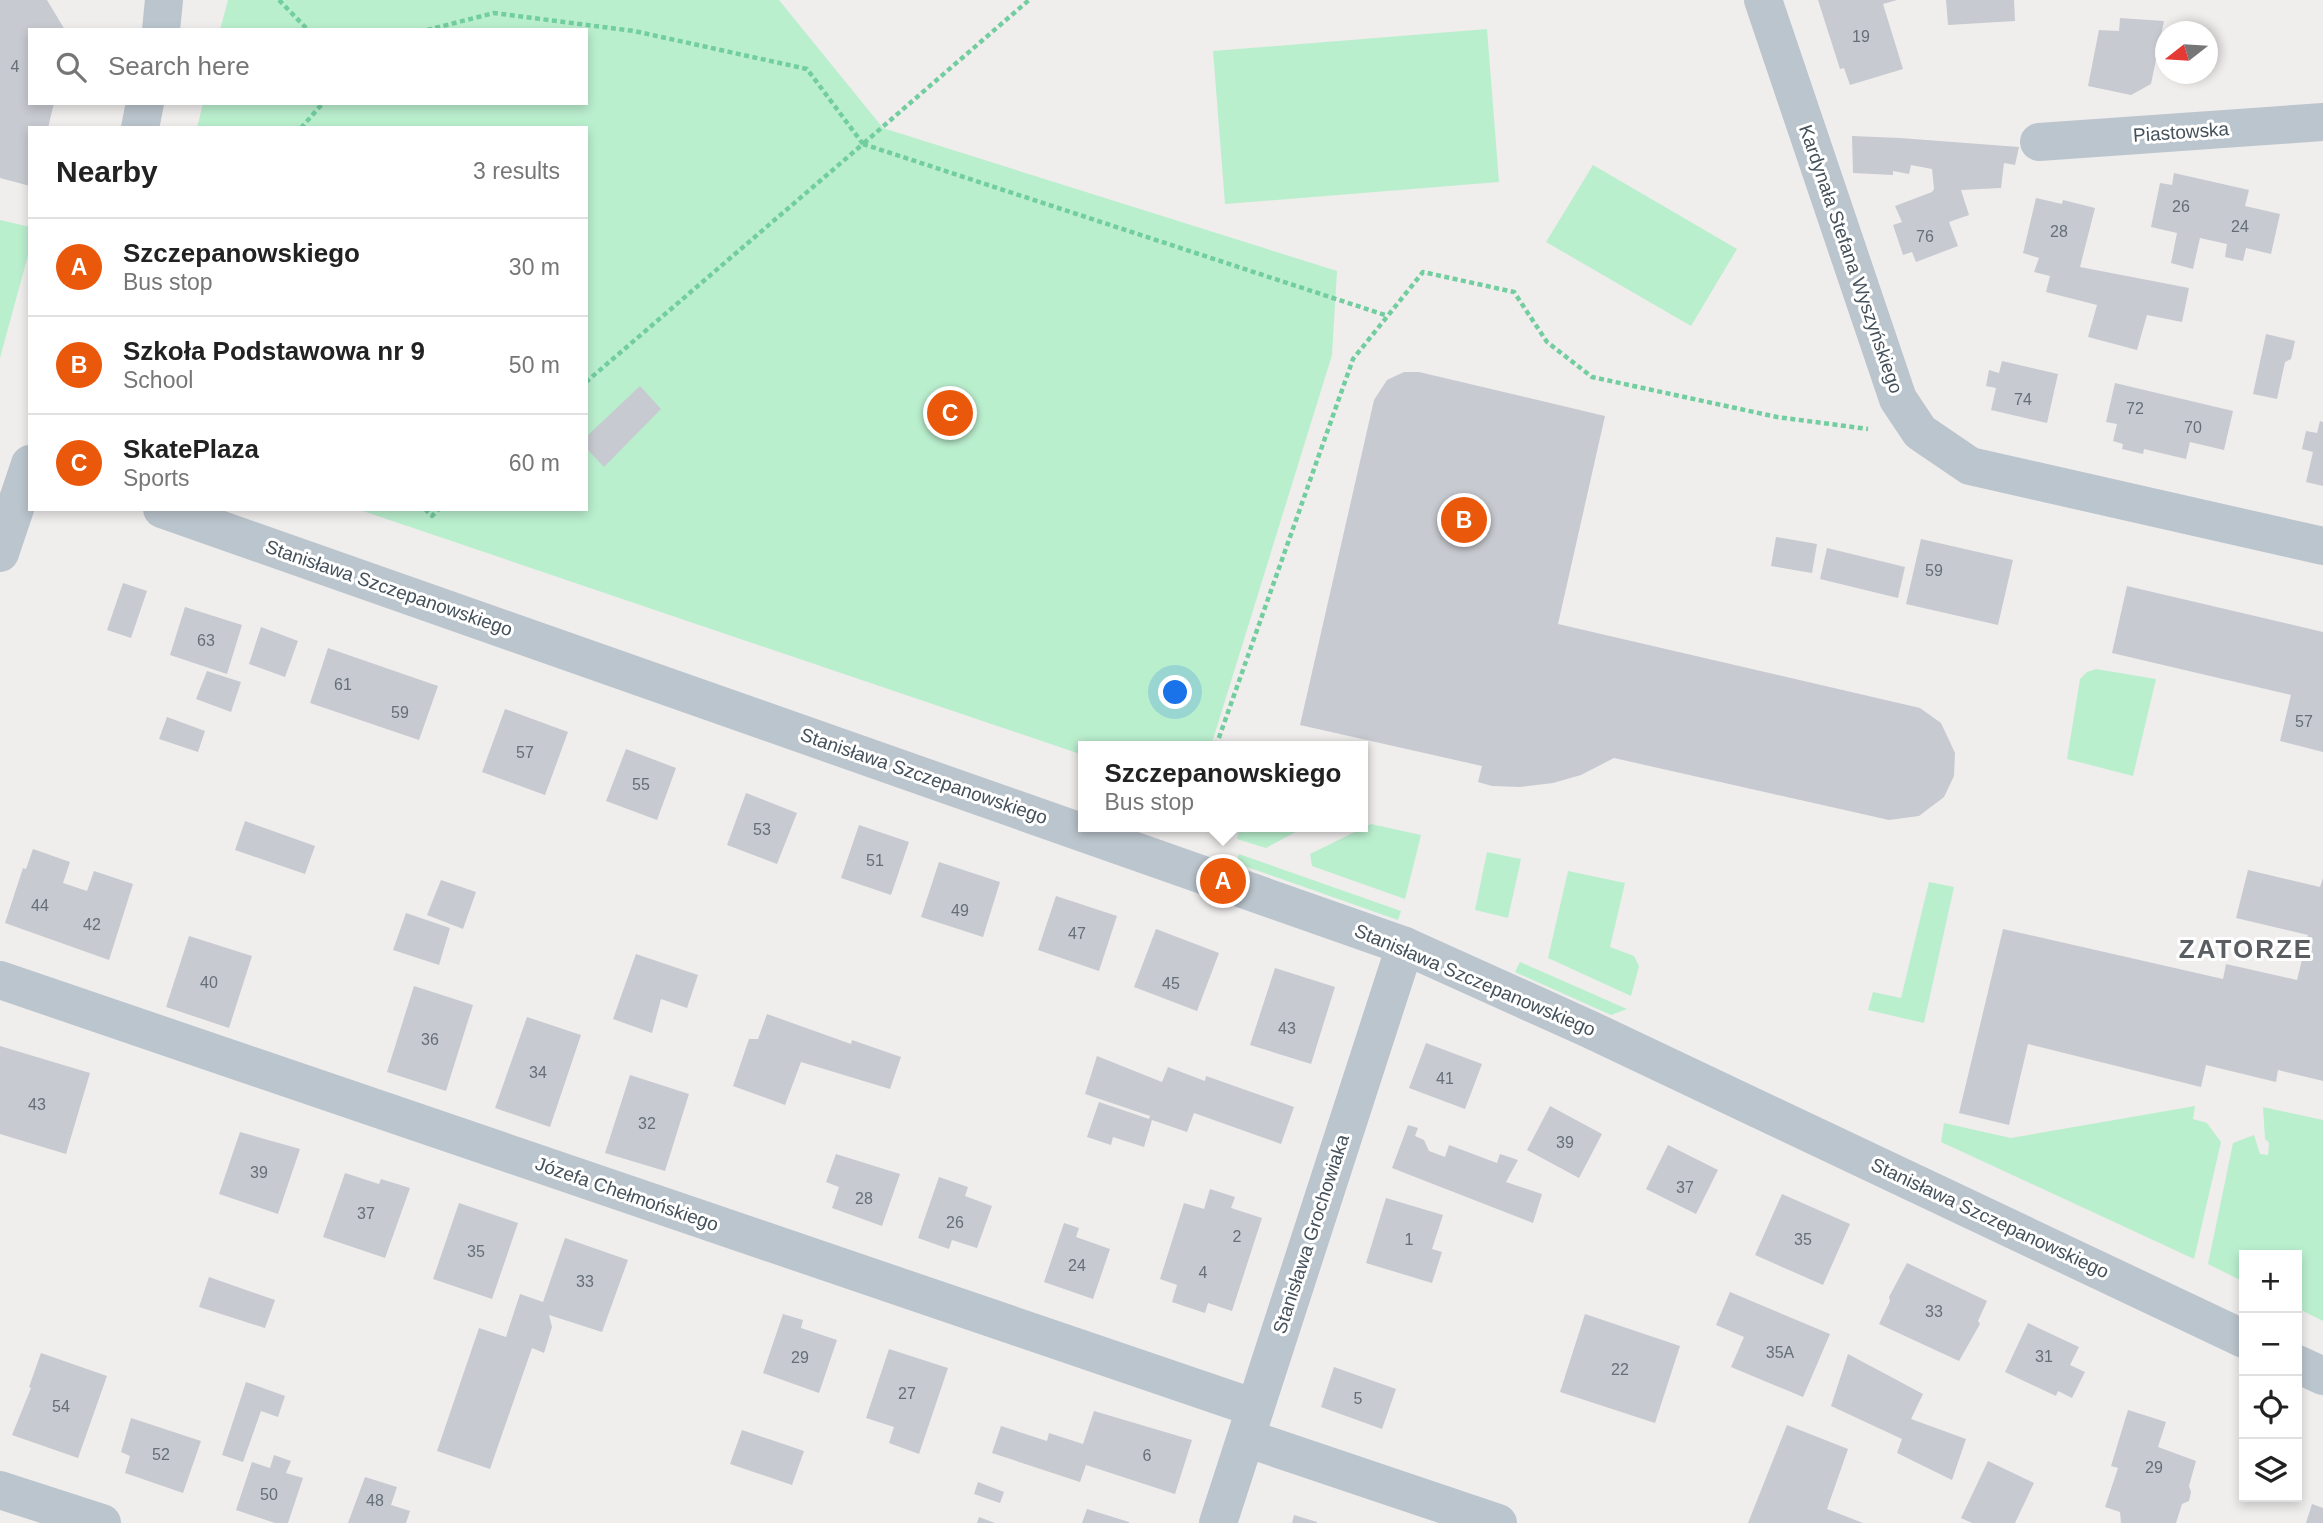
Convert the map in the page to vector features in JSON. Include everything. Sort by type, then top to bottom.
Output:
[{"type":"street","points":[[161,28],[164,0]]},
{"type":"street","name":"Kardynała Stefana Wyszyńskiego","points":[[1763,0],[1898,399],[1920,432],[1970,466],[2323,547]]},
{"type":"street","points":[[140,126],[145,105]]},
{"type":"street","name":"Piastowska","points":[[2039,142],[2323,122]]},
{"type":"street","points":[[0,553],[28,470]]},
{"type":"street","name":"Stanisława Szczepanowskiego","points":[[168,511],[1078,831]]},
{"type":"street","name":"Stanisława Szczepanowskiego","points":[[1081,832],[1405,946],[1602,1035],[2239,1337]]},
{"type":"street","name":"Stanisława Grochowiaka","points":[[1218,1523],[1405,946]]},
{"type":"street","name":"Józefa Chełmońskiego","points":[[0,980],[1250,1423],[1498,1523]]},
{"type":"street","points":[[2302,1366],[2323,1376]]},
{"type":"street","points":[[0,1490],[102,1523]]},
{"type":"path","points":[[279,0],[306,28]]},
{"type":"path","points":[[588,380],[1029,0]]},
{"type":"path","points":[[435,28],[494,13],[634,30],[807,69],[863,144],[1388,316]]},
{"type":"path","points":[[303,126],[321,105]]},
{"type":"path","points":[[1218,741],[1353,359],[1423,272],[1514,292],[1547,342],[1592,376],[1777,417],[1873,429]]},
{"type":"green space","points":[[228,0],[779,0],[883,128],[1337,271],[1332,355],[1213,741],[1078,741],[1078,753],[363,511],[588,511],[588,126],[197,126],[203,105],[588,105],[588,28],[221,28]]},
{"type":"green space","points":[[1487,29],[1499,182],[1225,204],[1213,51]]},
{"type":"green space","points":[[1593,165],[1737,249],[1691,326],[1546,242]]},
{"type":"green space","points":[[0,220],[28,227],[28,255],[0,358]]},
{"type":"green space","points":[[2096,669],[2156,679],[2133,776],[2067,759],[2080,679],[2087,672]]},
{"type":"green space","points":[[1368,825],[1421,835],[1405,899],[1312,866],[1310,854],[1355,832],[1368,832]]},
{"type":"green space","points":[[1239,832],[1296,832],[1266,848],[1237,839]]},
{"type":"green space","points":[[1487,852],[1521,859],[1508,918],[1475,910]]},
{"type":"green space","points":[[1239,854],[1401,911],[1398,920],[1236,863]]},
{"type":"green space","points":[[1568,871],[1625,883],[1610,947],[1634,956],[1639,966],[1631,996],[1548,958]]},
{"type":"green space","points":[[1929,882],[1954,887],[1924,1023],[1868,1010],[1873,992],[1901,998]]},
{"type":"green space","points":[[1520,962],[1627,1009],[1611,1015],[1515,972]]},
{"type":"green space","points":[[2195,1106],[2193,1119],[2207,1123],[2221,1142],[2194,1259],[1941,1142],[1944,1123],[2011,1138]]},
{"type":"green space","points":[[2263,1107],[2323,1120],[2323,1321],[2302,1310],[2302,1250],[2239,1250],[2239,1280],[2208,1264],[2233,1143],[2254,1135],[2260,1154],[2268,1155],[2269,1143],[2265,1139]]},
{"type":"building","points":[[0,0],[47,0],[64,28],[28,28],[28,105],[54,105],[48,126],[28,126],[28,185],[0,178]]},
{"type":"building","points":[[1818,0],[1897,0],[1883,4],[1903,69],[1850,85],[1844,68],[1840,69]]},
{"type":"building","points":[[1946,0],[2014,0],[2015,21],[1948,25]]},
{"type":"building","points":[[2120,18],[2164,21],[2155,21],[2155,65],[2151,84],[2131,95],[2088,86],[2099,30],[2119,31]]},
{"type":"building","points":[[1852,136],[2019,147],[2015,165],[2004,163],[2001,188],[1961,190],[1969,215],[1949,222],[1958,246],[1916,262],[1912,252],[1903,255],[1893,225],[1902,222],[1895,206],[1932,192],[1932,169],[1911,165],[1909,174],[1893,171],[1893,175],[1853,173]]},
{"type":"building","points":[[2174,173],[2249,190],[2245,206],[2280,214],[2271,254],[2246,248],[2243,261],[2225,257],[2227,244],[2200,238],[2193,269],[2171,263],[2177,233],[2151,227],[2160,183],[2172,185]]},
{"type":"building","points":[[2036,198],[2062,204],[2063,200],[2095,208],[2080,267],[2189,288],[2182,322],[2147,315],[2137,350],[2088,337],[2097,305],[2046,292],[2050,276],[2034,272],[2039,258],[2023,253]]},
{"type":"building","points":[[2266,334],[2295,341],[2291,359],[2285,362],[2277,399],[2253,394]]},
{"type":"building","points":[[2002,361],[2058,374],[2047,423],[1991,410],[1996,388],[1986,386],[1989,370],[1999,373]]},
{"type":"building","points":[[1404,372],[1419,372],[1605,416],[1558,624],[1920,708],[1941,723],[1955,753],[1954,776],[1944,797],[1919,816],[1889,820],[1614,758],[1581,775],[1553,783],[1520,787],[1492,786],[1478,782],[1482,766],[1300,725],[1374,400],[1387,380]]},
{"type":"building","points":[[2115,383],[2233,411],[2224,450],[2190,442],[2186,459],[2144,449],[2143,454],[2122,449],[2123,444],[2113,441],[2117,424],[2106,422]]},
{"type":"building","points":[[640,386],[661,409],[604,467],[588,450],[588,435]]},
{"type":"building","points":[[2320,421],[2323,422],[2323,486],[2306,482],[2313,452],[2302,449],[2306,431],[2317,433]]},
{"type":"building","points":[[1776,537],[1817,544],[1812,573],[1771,566]]},
{"type":"building","points":[[1921,539],[2013,560],[1998,625],[1906,604]]},
{"type":"building","points":[[1827,548],[1905,567],[1898,598],[1820,579]]},
{"type":"building","points":[[123,583],[147,591],[131,638],[107,630]]},
{"type":"building","points":[[2127,586],[2323,632],[2323,752],[2280,741],[2291,695],[2112,653]]},
{"type":"building","points":[[185,607],[242,625],[227,674],[170,655]]},
{"type":"building","points":[[261,627],[298,641],[285,677],[249,664]]},
{"type":"building","points":[[328,648],[438,686],[419,740],[310,703]]},
{"type":"building","points":[[207,671],[241,682],[231,712],[196,699]]},
{"type":"building","points":[[505,709],[568,732],[545,795],[482,772]]},
{"type":"building","points":[[167,717],[205,731],[198,752],[159,739]]},
{"type":"building","points":[[626,749],[676,768],[657,820],[606,801]]},
{"type":"building","points":[[746,793],[797,813],[777,864],[727,845]]},
{"type":"building","points":[[245,821],[315,846],[305,874],[235,850]]},
{"type":"building","points":[[859,825],[909,842],[891,895],[841,878]]},
{"type":"building","points":[[33,849],[70,862],[63,883],[87,891],[94,871],[133,884],[109,960],[5,923],[23,868],[26,869]]},
{"type":"building","points":[[939,862],[1000,882],[983,937],[921,917]]},
{"type":"building","points":[[2248,870],[2320,887],[2323,878],[2323,1081],[2278,1070],[2276,1082],[2206,1065],[2201,1087],[2028,1044],[2009,1125],[1959,1113],[2003,929],[2223,979],[2226,964],[2297,980],[2308,935],[2236,918]]},
{"type":"building","points":[[441,880],[476,892],[463,929],[427,915]]},
{"type":"building","points":[[1056,896],[1117,916],[1099,971],[1038,950]]},
{"type":"building","points":[[406,913],[450,928],[439,965],[393,950]]},
{"type":"building","points":[[1156,929],[1219,953],[1197,1011],[1134,987]]},
{"type":"building","points":[[189,936],[252,956],[229,1028],[166,1007]]},
{"type":"building","points":[[636,954],[698,975],[687,1008],[661,999],[652,1033],[613,1019]]},
{"type":"building","points":[[1275,968],[1335,987],[1311,1064],[1250,1045]]},
{"type":"building","points":[[414,986],[473,1005],[446,1091],[387,1072]]},
{"type":"building","points":[[767,1014],[851,1044],[852,1040],[901,1057],[890,1089],[801,1062],[785,1105],[733,1086],[749,1039],[758,1039]]},
{"type":"building","points":[[527,1017],[581,1035],[550,1127],[495,1108]]},
{"type":"building","points":[[1426,1043],[1482,1064],[1465,1109],[1409,1088]]},
{"type":"building","points":[[0,1046],[90,1073],[66,1154],[0,1134]]},
{"type":"building","points":[[1097,1056],[1162,1082],[1168,1067],[1205,1081],[1206,1076],[1294,1107],[1281,1144],[1194,1113],[1187,1132],[1152,1120],[1144,1147],[1113,1137],[1111,1145],[1087,1137],[1099,1102],[1149,1119],[1150,1116],[1085,1094]]},
{"type":"building","points":[[630,1075],[689,1094],[665,1171],[605,1153]]},
{"type":"building","points":[[1550,1106],[1602,1134],[1579,1178],[1527,1150]]},
{"type":"building","points":[[1408,1125],[1418,1128],[1415,1136],[1424,1140],[1429,1151],[1445,1157],[1449,1145],[1497,1163],[1500,1154],[1518,1160],[1506,1182],[1542,1194],[1533,1223],[1392,1168]]},
{"type":"building","points":[[240,1132],[300,1149],[278,1214],[219,1194]]},
{"type":"building","points":[[1668,1145],[1718,1170],[1696,1214],[1646,1189]]},
{"type":"building","points":[[836,1154],[900,1174],[882,1226],[832,1208],[839,1187],[826,1182]]},
{"type":"building","points":[[345,1173],[379,1184],[381,1179],[410,1188],[385,1258],[323,1237]]},
{"type":"building","points":[[939,1177],[968,1187],[965,1196],[992,1206],[977,1248],[952,1240],[949,1249],[918,1238]]},
{"type":"building","points":[[1210,1189],[1235,1197],[1231,1208],[1262,1218],[1232,1311],[1208,1303],[1205,1313],[1172,1302],[1177,1285],[1160,1279],[1184,1203],[1204,1209]]},
{"type":"building","points":[[1782,1194],[1850,1224],[1823,1285],[1755,1255]]},
{"type":"building","points":[[1386,1198],[1443,1215],[1432,1249],[1442,1252],[1432,1283],[1366,1263]]},
{"type":"building","points":[[459,1203],[518,1223],[492,1299],[433,1279]]},
{"type":"building","points":[[1064,1223],[1079,1228],[1076,1237],[1110,1249],[1093,1299],[1044,1282]]},
{"type":"building","points":[[565,1238],[628,1260],[602,1332],[549,1315],[552,1327],[544,1353],[532,1348],[490,1469],[437,1451],[479,1328],[506,1337],[520,1294],[543,1302]]},
{"type":"building","points":[[1907,1263],[1987,1301],[1978,1321],[1980,1324],[1959,1361],[1879,1324],[1890,1301],[1889,1297]]},
{"type":"building","points":[[209,1277],[275,1300],[265,1328],[199,1307]]},
{"type":"building","points":[[1730,1292],[1830,1334],[1803,1397],[1731,1367],[1744,1337],[1716,1325]]},
{"type":"building","points":[[783,1314],[803,1320],[801,1328],[837,1340],[819,1393],[763,1373]]},
{"type":"building","points":[[1585,1314],[1680,1346],[1655,1423],[1560,1392]]},
{"type":"building","points":[[2028,1323],[2079,1347],[2070,1365],[2085,1372],[2072,1398],[2058,1391],[2056,1396],[2005,1372]]},
{"type":"building","points":[[889,1349],[948,1368],[919,1454],[889,1443],[894,1427],[866,1418]]},
{"type":"building","points":[[41,1353],[107,1376],[78,1458],[12,1435],[31,1388],[29,1387]]},
{"type":"building","points":[[1848,1354],[1923,1394],[1911,1419],[1966,1439],[1952,1480],[1897,1453],[1902,1439],[1831,1406]]},
{"type":"building","points":[[1334,1367],[1396,1389],[1382,1429],[1321,1407]]},
{"type":"building","points":[[246,1382],[285,1396],[278,1417],[261,1411],[243,1462],[222,1455]]},
{"type":"building","points":[[2128,1410],[2166,1422],[2158,1447],[2196,1461],[2189,1486],[2189,1501],[2182,1504],[2176,1523],[2121,1523],[2120,1512],[2105,1507],[2118,1468],[2111,1466]]},
{"type":"building","points":[[1094,1411],[1192,1440],[1175,1494],[1086,1465],[1080,1482],[992,1453],[1001,1426],[1047,1441],[1049,1433],[1083,1444]]},
{"type":"building","points":[[131,1418],[201,1441],[183,1493],[125,1473],[130,1456],[121,1452]]},
{"type":"building","points":[[1787,1425],[1848,1449],[1827,1509],[1863,1523],[1748,1523]]},
{"type":"building","points":[[742,1430],[804,1451],[792,1485],[730,1464]]},
{"type":"building","points":[[274,1455],[291,1461],[286,1473],[303,1478],[288,1523],[275,1523],[236,1510],[252,1462],[270,1468]]},
{"type":"building","points":[[1988,1461],[2034,1483],[2015,1523],[1972,1523],[1961,1518]]},
{"type":"building","points":[[365,1477],[397,1487],[391,1505],[410,1511],[406,1523],[348,1523]]},
{"type":"building","points":[[978,1482],[1004,1492],[1000,1503],[974,1494]]},
{"type":"building","points":[[2312,1504],[2323,1508],[2323,1523],[2306,1523]]},
{"type":"building","points":[[1087,1509],[1129,1522],[1129,1523],[1082,1523]]},
{"type":"building","points":[[1294,1515],[1317,1522],[1317,1523],[1292,1523]]},
{"type":"building","points":[[979,1517],[995,1523],[977,1523]]},
{"type":"place","name":"SkatePlaza","points":[[950,413]]},
{"type":"place","name":"Szkoła Podstawowa nr 9","points":[[1464,520]]},
{"type":"place","name":"Szczepanowskiego","points":[[1223,881]]},
{"type":"district","name":"ZATORZE","points":[[2246,949]]}]
